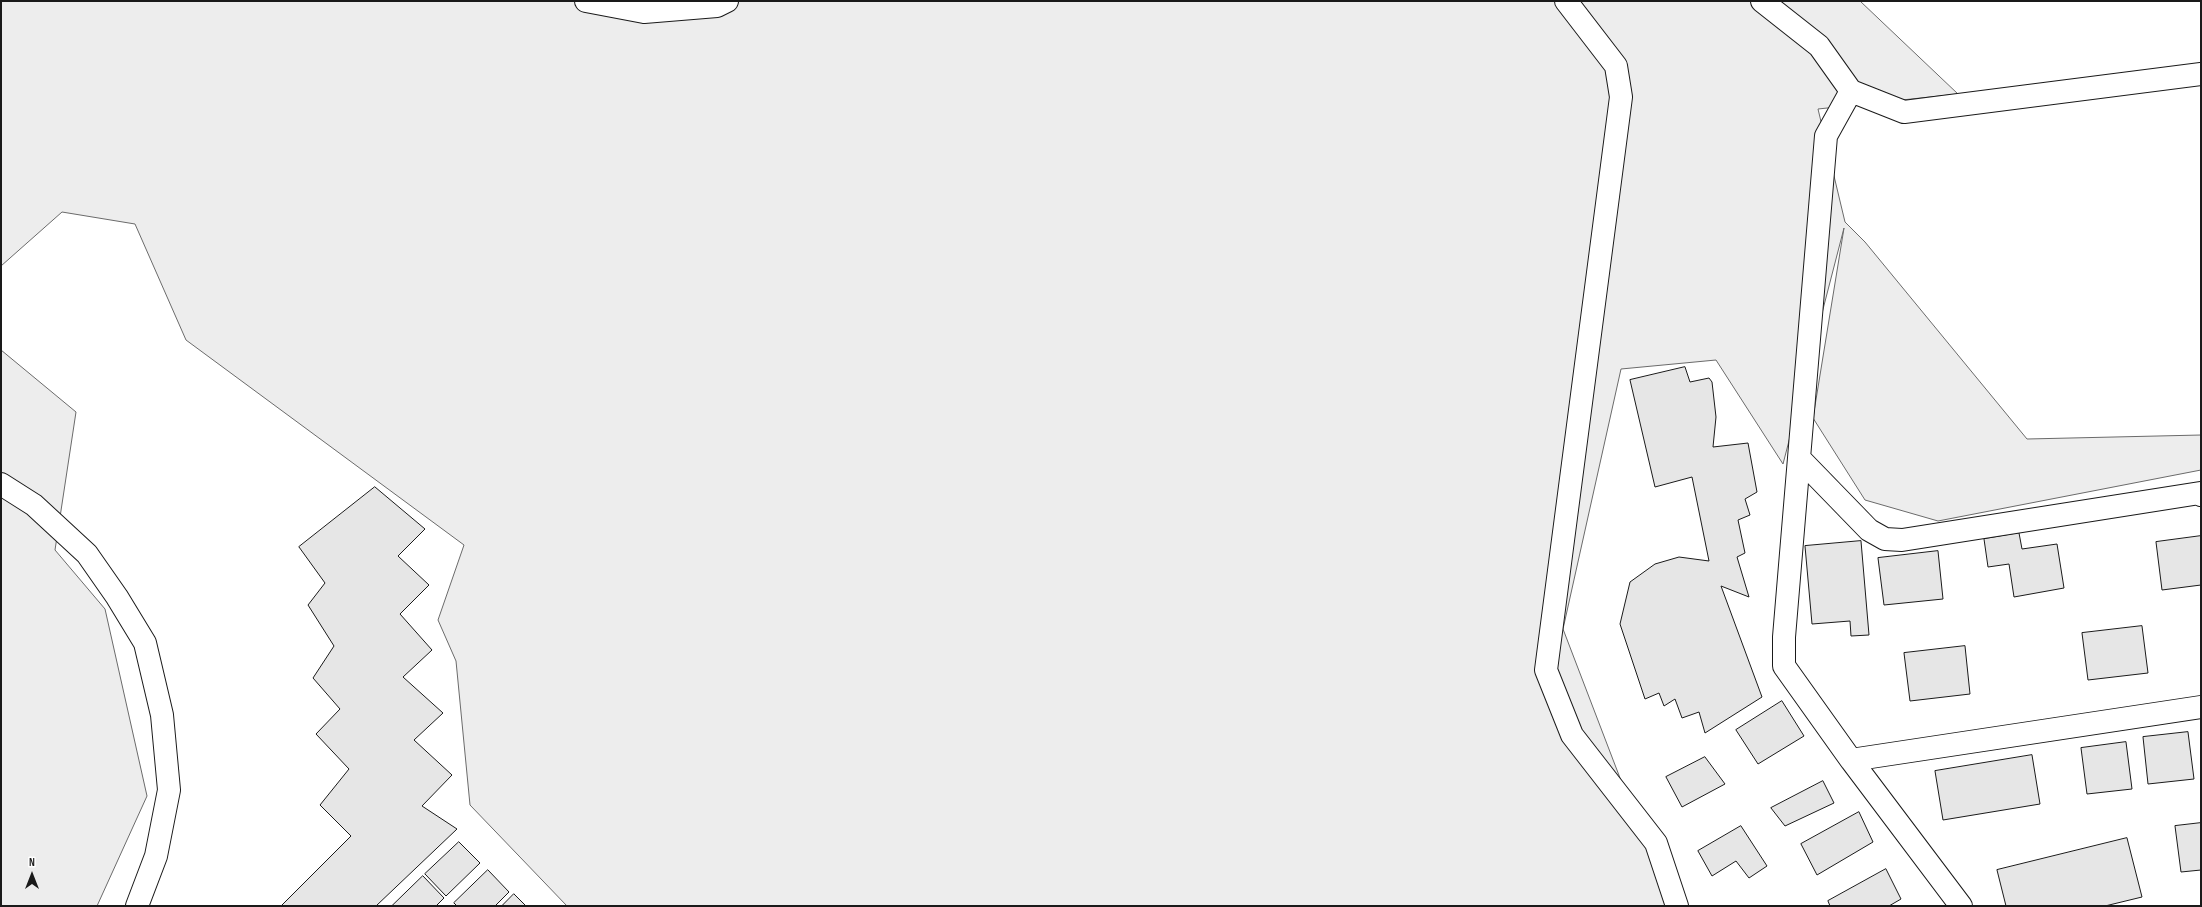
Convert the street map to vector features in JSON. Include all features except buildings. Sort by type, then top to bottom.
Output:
[{"type":"street","points":[[586,1],[644,12],[717,6],[727,1]]},
{"type":"street","points":[[1566,1],[1616,66],[1620,97],[1546,670],[1572,734],[1656,844],[1677,906]]},
{"type":"street","points":[[1762,1],[1819,46],[1851,91],[1904,112],[2201,74]]},
{"type":"street","points":[[1851,91],[1826,136],[1801,460],[1784,637],[1784,666],[1851,760],[1961,906]]},
{"type":"street","points":[[1801,460],[1868,530],[1885,539],[1902,540],[2200,493],[2201,495]]},
{"type":"street","points":[[1,484],[34,505],[87,554],[117,597],[145,643],[162,715],[169,790],[156,856],[137,906]]},
{"type":"street","points":[[1851,760],[2201,706]]},
{"type":"shaded area","points":[[1,1],[1860,1],[1958,94],[1818,109],[1845,222],[1865,242],[2027,439],[2201,435],[2201,470],[1938,521],[1865,500],[1813,418],[1844,228],[1783,464],[1716,360],[1621,369],[1563,629],[1669,906],[567,906],[470,805],[456,661],[438,620],[464,545],[186,340],[135,224],[62,212],[1,266]]},
{"type":"shaded area","points":[[1,350],[76,412],[55,550],[105,609],[147,796],[97,906],[1,906]]}]
